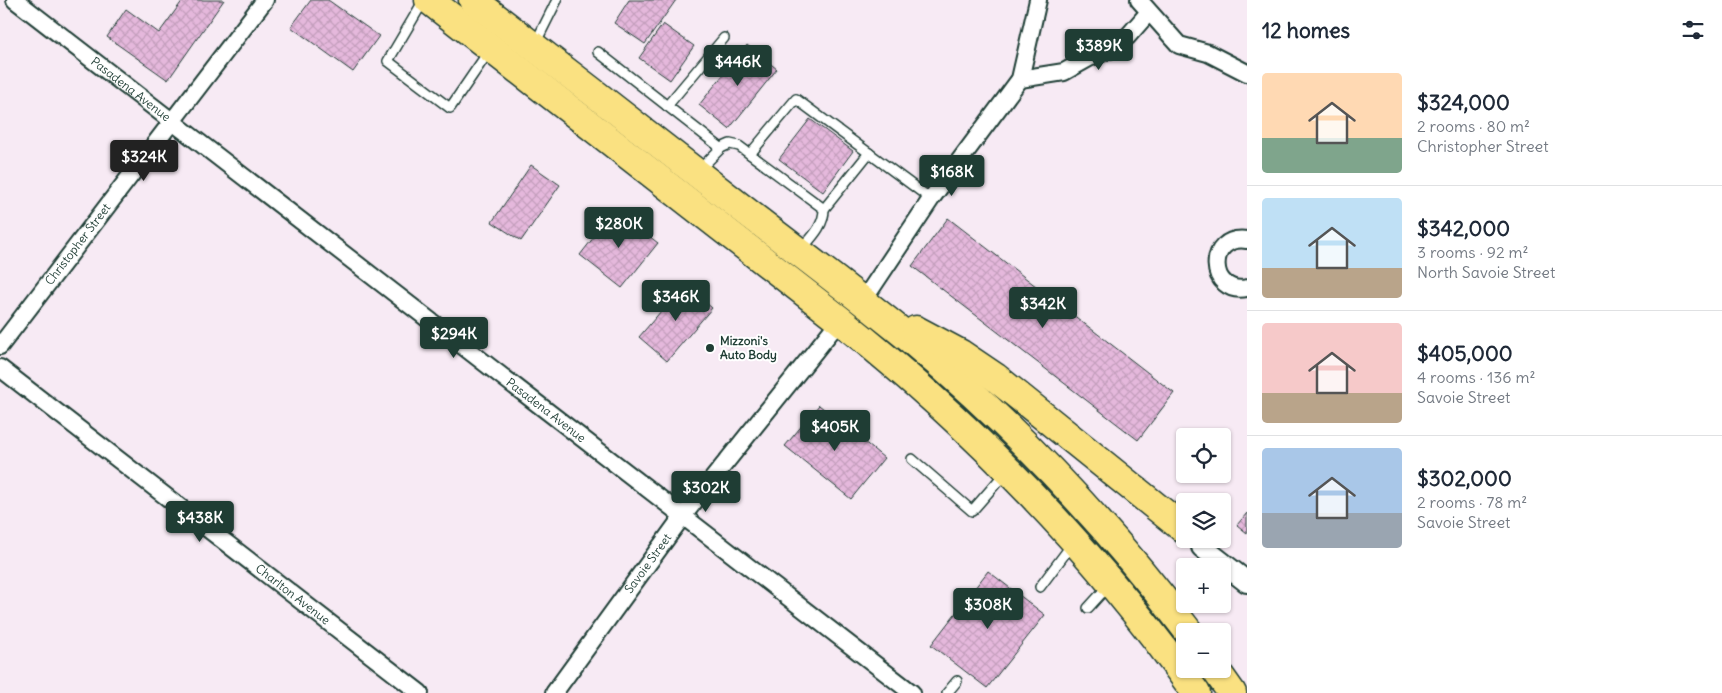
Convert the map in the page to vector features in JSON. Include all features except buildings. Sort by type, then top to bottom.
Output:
[{"type":"highway","points":[[429,0],[840,320],[923,389],[1008,470],[1074,540],[1146,625],[1196,693]]},
{"type":"highway","points":[[473,0],[863,301],[941,366],[1031,450],[1114,540],[1181,623]]},
{"type":"highway","points":[[863,301],[961,354],[995,377],[1176,521]]},
{"type":"highway","points":[[1221,678],[1232,693]]},
{"type":"street","name":"Pasadena Avenue","points":[[15,0],[912,693]]},
{"type":"street","name":"Christopher Street","points":[[0,346],[264,0]]},
{"type":"street","points":[[863,301],[931,199],[1020,79],[1038,0]]},
{"type":"street","points":[[1020,79],[1064,72],[1089,58],[1110,50],[1128,36],[1144,6],[1180,45],[1208,53],[1247,73]]},
{"type":"street","points":[[1244,236],[1224,246],[1217,255],[1216,264],[1218,275],[1223,282],[1229,286],[1241,289],[1247,288]]},
{"type":"street","name":"Savoie Street","points":[[554,693],[682,517],[840,320]]},
{"type":"street","name":"Charlton Avenue","points":[[0,368],[420,693]]},
{"type":"street","points":[[1205,548],[1247,582]]},
{"type":"lane","points":[[425,0],[388,61],[450,108],[491,48]]},
{"type":"lane","points":[[534,47],[557,0]]},
{"type":"lane","points":[[668,106],[724,38]]},
{"type":"lane","points":[[598,52],[721,148]]},
{"type":"lane","points":[[750,154],[796,99],[931,199]]},
{"type":"lane","points":[[696,172],[721,148],[730,144],[739,146],[824,209]]},
{"type":"lane","points":[[800,252],[824,219],[824,209],[869,153]]},
{"type":"lane","points":[[912,459],[972,511],[1008,470]]},
{"type":"lane","points":[[1040,587],[1074,540]]},
{"type":"lane","points":[[1088,608],[1111,583]]},
{"type":"lane","points":[[947,693],[957,681]]},
{"type":"place","name":"Mizzoni's Auto Body","points":[[710,348]]}]
